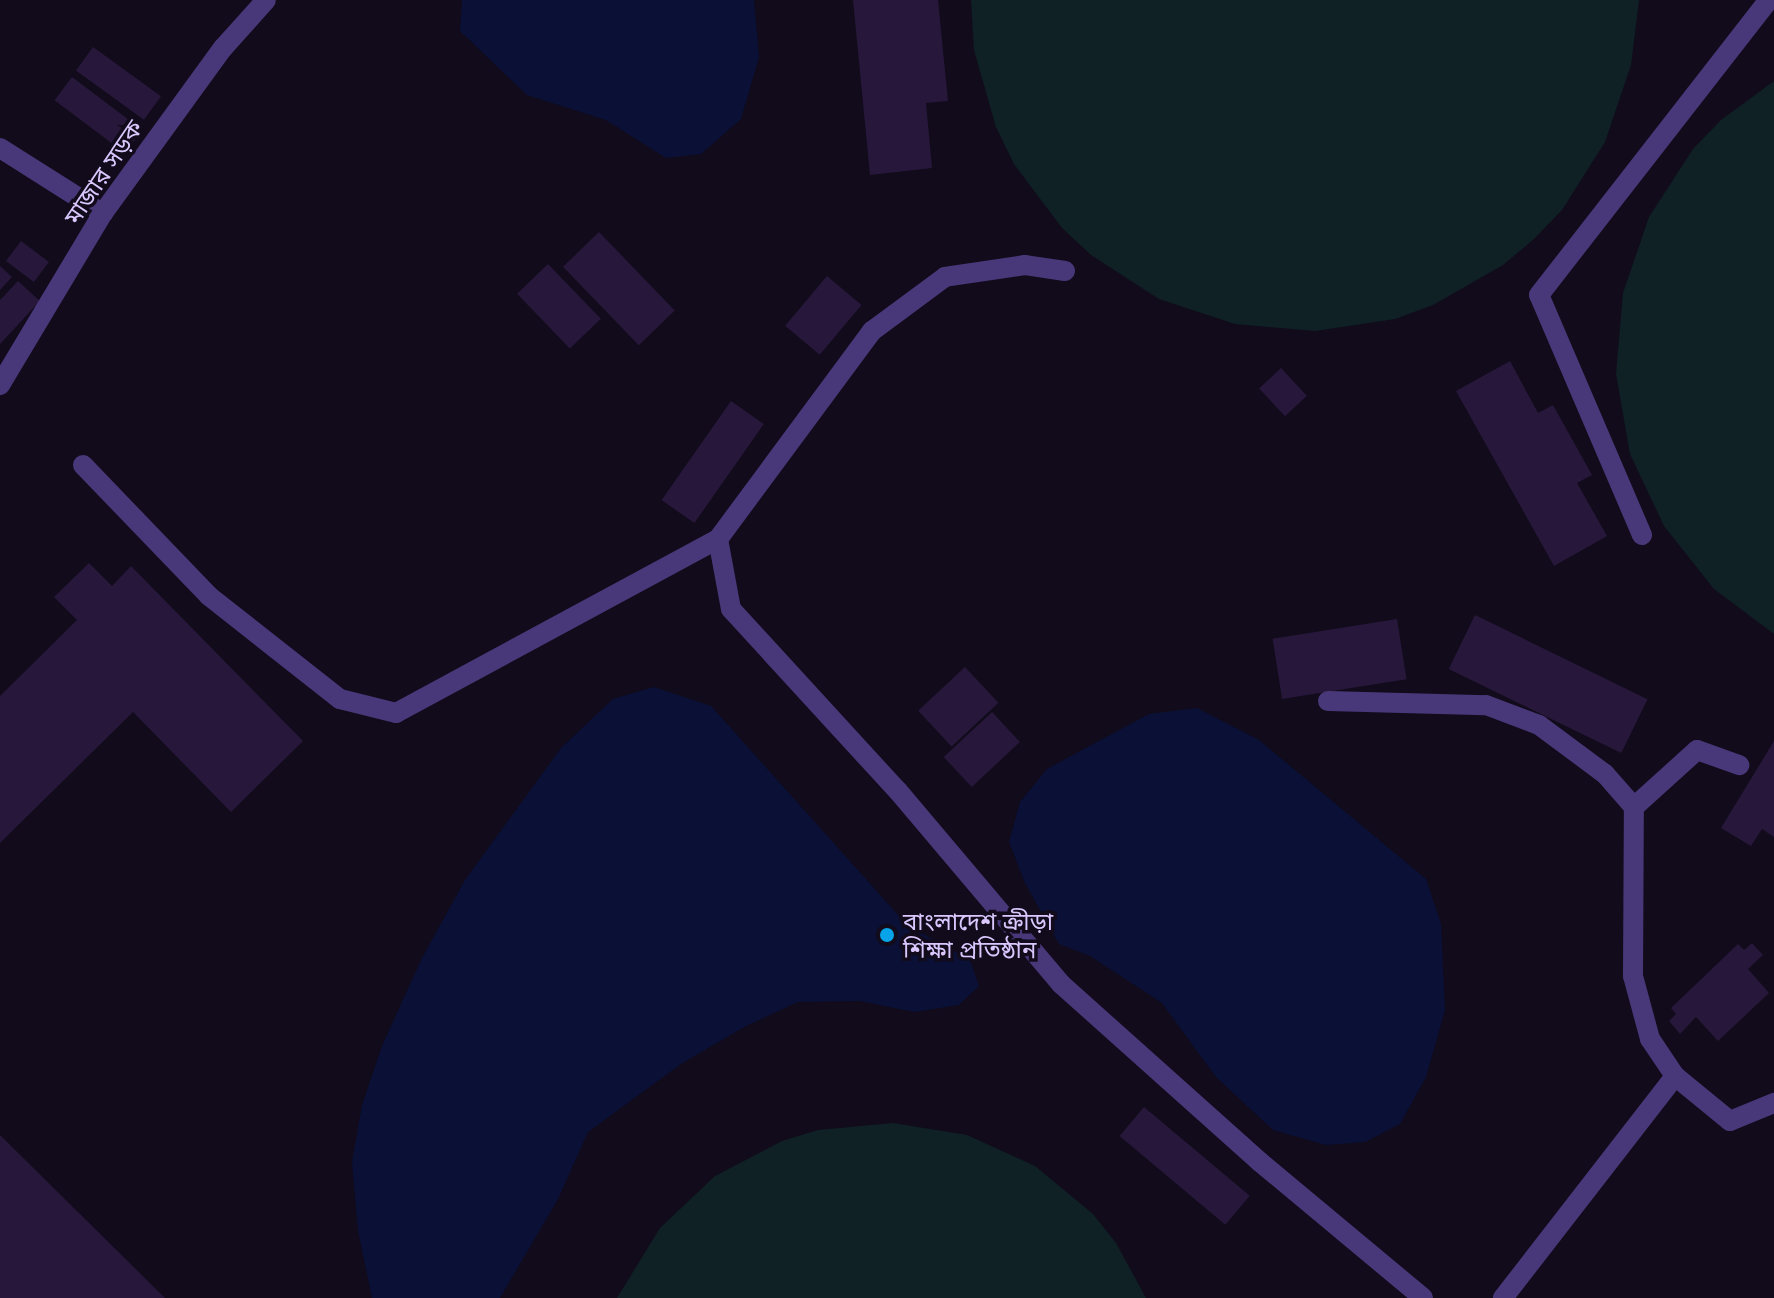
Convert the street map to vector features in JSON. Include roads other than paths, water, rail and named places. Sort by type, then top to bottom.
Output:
[{"type":"street","name":"মাজার সড়ক","points":[[0,385],[103,213],[223,48],[266,0]]},
{"type":"street","points":[[1642,535],[1539,295],[1769,0]]},
{"type":"street","points":[[0,148],[103,213]]},
{"type":"street","points":[[83,465],[91,479],[221,606],[340,699],[396,713],[718,539],[872,331],[945,277],[1025,265],[1065,271]]},
{"type":"street","points":[[718,539],[731,609],[898,791],[1061,984],[1260,1162],[1423,1298]]},
{"type":"street","points":[[1328,701],[1486,705],[1539,725],[1605,774],[1634,807],[1633,976],[1650,1039],[1675,1076],[1730,1121],[1774,1103]]},
{"type":"street","points":[[1634,807],[1697,750],[1739,765]]},
{"type":"street","points":[[1503,1298],[1675,1076]]},
{"type":"place","name":"বাংলাদেশ ক্রীড়া শিক্ষা প্রতিষ্ঠান","points":[[887,935]]}]
